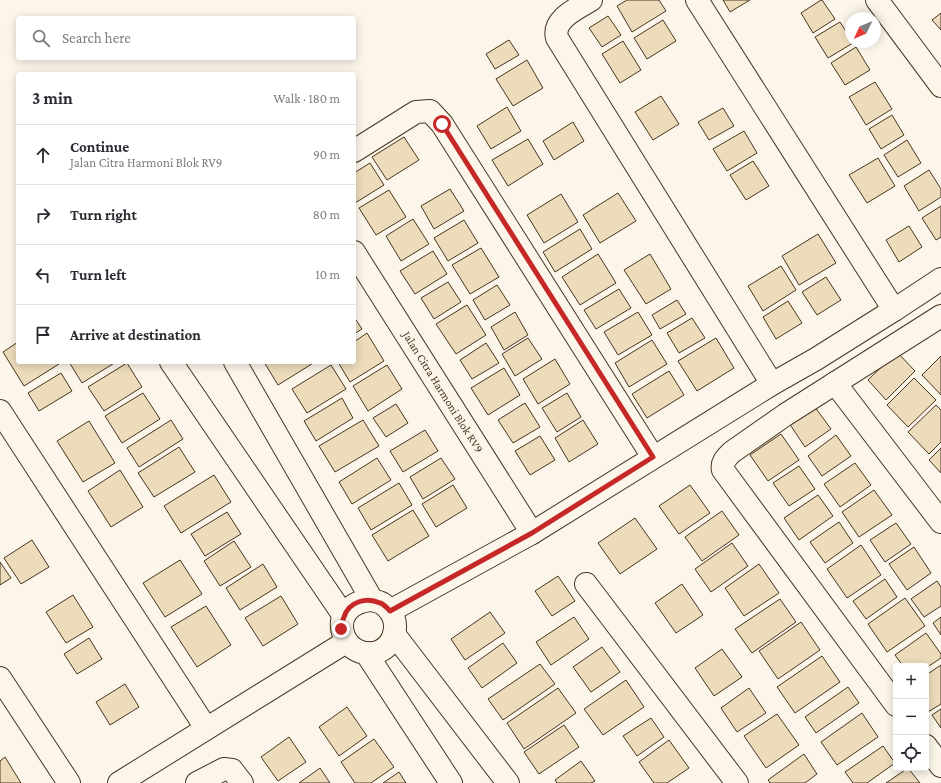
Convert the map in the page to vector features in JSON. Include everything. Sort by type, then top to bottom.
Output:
[{"type":"street","points":[[591,0],[562,20],[556,27],[555,33],[557,38],[772,384]]},
{"type":"street","points":[[697,0],[894,310]]},
{"type":"street","points":[[877,0],[941,86]]},
{"type":"street","points":[[356,150],[416,112],[430,111],[435,115],[451,137],[653,457]]},
{"type":"street","name":"Jalan Citra Harmoni Blok RV9","points":[[356,255],[532,533]]},
{"type":"street","points":[[390,611],[532,533],[653,457],[894,310],[941,279]]},
{"type":"street","points":[[893,701],[723,470],[722,466],[726,458],[732,452],[786,415],[941,316]]},
{"type":"street","points":[[171,364],[344,616]]},
{"type":"street","points":[[236,364],[372,600]]},
{"type":"street","points":[[835,383],[941,522]]},
{"type":"street","points":[[0,411],[206,728]]},
{"type":"street","points":[[586,584],[737,783]]},
{"type":"street","points":[[363,600],[372,600],[382,603],[390,611],[395,622],[394,634],[389,645],[378,652],[366,653],[355,650],[346,642],[341,629],[344,616],[348,608],[363,600]]},
{"type":"street","points":[[394,634],[508,783]]},
{"type":"street","points":[[119,783],[346,642]]},
{"type":"street","points":[[366,653],[450,783]]},
{"type":"street","points":[[0,678],[69,783]]},
{"type":"street","points":[[929,750],[941,766]]},
{"type":"street","points":[[197,783],[224,769],[232,770],[242,783]]},
{"type":"building","points":[[627,0],[659,0],[666,11],[632,32],[617,6]]},
{"type":"building","points":[[723,0],[750,0],[730,12]]},
{"type":"building","points":[[821,0],[835,19],[813,33],[801,13]]},
{"type":"building","points":[[941,13],[941,30],[932,20]]},
{"type":"building","points":[[608,16],[621,35],[602,47],[589,28]]},
{"type":"building","points":[[663,20],[676,41],[647,59],[634,38]]},
{"type":"building","points":[[840,22],[845,30],[845,48],[828,58],[815,37]]},
{"type":"building","points":[[509,40],[519,55],[495,69],[486,54]]},
{"type":"building","points":[[623,41],[641,70],[620,83],[602,54]]},
{"type":"building","points":[[857,48],[870,70],[845,85],[831,63]]},
{"type":"building","points":[[527,60],[543,88],[513,106],[496,79]]},
{"type":"building","points":[[875,82],[892,109],[866,125],[849,97]]},
{"type":"building","points":[[661,96],[679,124],[653,140],[635,112]]},
{"type":"building","points":[[507,107],[521,131],[491,149],[477,126]]},
{"type":"building","points":[[723,108],[734,126],[709,140],[698,122]]},
{"type":"building","points":[[892,115],[904,135],[881,149],[869,129]]},
{"type":"building","points":[[573,122],[584,141],[554,160],[543,141]]},
{"type":"building","points":[[744,131],[757,153],[727,171],[713,149]]},
{"type":"building","points":[[404,137],[419,160],[387,180],[372,157]]},
{"type":"building","points":[[528,139],[543,164],[508,186],[492,160]]},
{"type":"building","points":[[907,140],[921,163],[898,177],[884,155]]},
{"type":"building","points":[[878,158],[895,186],[867,203],[849,175]]},
{"type":"building","points":[[753,161],[769,186],[746,200],[730,175]]},
{"type":"building","points":[[370,163],[384,185],[356,202],[356,172]]},
{"type":"building","points":[[929,170],[941,189],[941,197],[919,211],[904,186]]},
{"type":"building","points":[[450,189],[464,211],[434,229],[421,206]]},
{"type":"building","points":[[389,190],[406,217],[376,235],[359,208]]},
{"type":"building","points":[[618,193],[636,221],[600,243],[583,215]]},
{"type":"building","points":[[561,194],[578,222],[544,243],[527,215]]},
{"type":"building","points":[[941,206],[941,237],[936,240],[922,218]]},
{"type":"building","points":[[413,219],[429,244],[401,261],[386,236]]},
{"type":"building","points":[[464,220],[478,243],[448,261],[434,238]]},
{"type":"building","points":[[909,226],[922,247],[899,262],[886,240]]},
{"type":"building","points":[[580,229],[592,249],[555,272],[543,252]]},
{"type":"building","points":[[818,234],[836,263],[799,285],[782,256]]},
{"type":"building","points":[[481,248],[499,277],[470,294],[452,265]]},
{"type":"building","points":[[433,251],[447,274],[415,294],[400,271]]},
{"type":"building","points":[[598,254],[616,283],[580,305],[562,277]]},
{"type":"building","points":[[650,254],[671,289],[646,304],[624,270]]},
{"type":"building","points":[[781,266],[796,290],[763,311],[748,286]]},
{"type":"building","points":[[826,277],[841,300],[817,315],[802,292]]},
{"type":"building","points":[[448,282],[461,302],[434,319],[421,298]]},
{"type":"building","points":[[497,285],[510,305],[485,320],[473,300]]},
{"type":"building","points":[[619,289],[631,308],[596,329],[584,310]]},
{"type":"building","points":[[677,300],[686,314],[660,329],[652,315]]},
{"type":"building","points":[[788,301],[802,323],[776,339],[763,317]]},
{"type":"building","points":[[467,305],[486,335],[456,354],[436,324]]},
{"type":"building","points":[[515,312],[528,335],[504,350],[491,327]]},
{"type":"building","points":[[638,312],[652,335],[618,355],[604,332]]},
{"type":"building","points":[[692,318],[705,338],[679,353],[667,333]]},
{"type":"building","points":[[356,320],[362,329],[356,333]]},
{"type":"building","points":[[367,333],[384,361],[350,382],[339,364],[356,364],[356,341]]},
{"type":"building","points":[[528,338],[542,359],[515,376],[502,354]]},
{"type":"building","points":[[716,338],[734,368],[697,391],[678,361]]},
{"type":"building","points":[[652,340],[667,364],[629,387],[615,363]]},
{"type":"building","points":[[16,343],[16,364],[59,364],[24,386],[3,352]]},
{"type":"building","points":[[486,343],[499,363],[472,379],[460,360]]},
{"type":"building","points":[[897,352],[915,371],[886,400],[868,380]]},
{"type":"building","points":[[941,356],[941,395],[922,375]]},
{"type":"building","points":[[555,359],[570,384],[538,404],[523,379]]},
{"type":"building","points":[[70,364],[113,364],[82,383]]},
{"type":"building","points":[[128,364],[142,387],[104,411],[88,387]]},
{"type":"building","points":[[265,364],[312,364],[278,385]]},
{"type":"building","points":[[331,365],[346,389],[307,413],[292,389]]},
{"type":"building","points":[[387,365],[402,389],[368,411],[353,386]]},
{"type":"building","points":[[504,368],[520,395],[488,415],[471,388]]},
{"type":"building","points":[[669,371],[684,395],[647,418],[632,394]]},
{"type":"building","points":[[61,373],[72,391],[39,411],[28,393]]},
{"type":"building","points":[[914,378],[936,400],[908,427],[887,405]]},
{"type":"building","points":[[143,393],[160,419],[122,443],[105,416]]},
{"type":"building","points":[[567,393],[581,417],[557,432],[542,408]]},
{"type":"building","points":[[342,398],[353,418],[316,441],[304,421]]},
{"type":"building","points":[[525,403],[540,427],[513,443],[498,420]]},
{"type":"building","points":[[812,403],[831,429],[805,447],[787,420]]},
{"type":"building","points":[[396,404],[408,423],[386,437],[373,418]]},
{"type":"building","points":[[936,405],[941,410],[941,442],[929,454],[908,432]]},
{"type":"building","points":[[171,420],[183,439],[139,467],[127,448]]},
{"type":"building","points":[[363,420],[379,446],[335,472],[319,446]]},
{"type":"building","points":[[583,420],[598,444],[569,462],[555,438]]},
{"type":"building","points":[[89,421],[115,463],[83,482],[57,441]]},
{"type":"building","points":[[425,430],[438,451],[403,472],[390,451]]},
{"type":"building","points":[[781,434],[799,460],[768,481],[750,455]]},
{"type":"building","points":[[836,435],[851,456],[822,476],[808,456]]},
{"type":"building","points":[[540,436],[555,460],[530,475],[515,451]]},
{"type":"building","points":[[179,447],[195,472],[154,497],[138,473]]},
{"type":"building","points":[[941,448],[941,473],[929,460]]},
{"type":"building","points":[[377,458],[391,480],[352,504],[339,482]]},
{"type":"building","points":[[441,458],[455,479],[423,499],[410,477]]},
{"type":"building","points":[[855,463],[871,485],[840,507],[824,484]]},
{"type":"building","points":[[799,466],[815,489],[789,506],[773,483]]},
{"type":"building","points":[[120,470],[143,507],[111,527],[88,491]]},
{"type":"building","points":[[214,475],[231,502],[181,533],[164,506]]},
{"type":"building","points":[[399,483],[412,505],[371,530],[358,508]]},
{"type":"building","points":[[453,485],[467,508],[436,527],[422,504]]},
{"type":"building","points":[[690,485],[710,513],[679,534],[659,506]]},
{"type":"building","points":[[874,490],[892,515],[859,537],[842,512]]},
{"type":"building","points":[[818,495],[833,516],[799,540],[784,518]]},
{"type":"building","points":[[413,510],[429,536],[388,561],[372,535]]},
{"type":"building","points":[[722,511],[739,535],[702,561],[685,537]]},
{"type":"building","points":[[227,512],[241,534],[205,556],[191,534]]},
{"type":"building","points":[[635,518],[657,549],[620,574],[598,543]]},
{"type":"building","points":[[839,522],[853,543],[825,563],[810,542]]},
{"type":"building","points":[[896,523],[911,544],[885,562],[870,540]]},
{"type":"building","points":[[32,540],[49,567],[21,584],[4,558]]},
{"type":"building","points":[[234,541],[251,567],[220,586],[204,561]]},
{"type":"building","points":[[732,543],[748,566],[711,592],[695,569]]},
{"type":"building","points":[[861,545],[881,575],[847,598],[827,569]]},
{"type":"building","points":[[914,547],[931,573],[907,590],[889,564]]},
{"type":"building","points":[[180,560],[202,594],[165,617],[143,583]]},
{"type":"building","points":[[0,562],[11,578],[0,585]]},
{"type":"building","points":[[263,564],[277,587],[240,610],[226,588]]},
{"type":"building","points":[[759,564],[779,593],[744,616],[725,588]]},
{"type":"building","points":[[558,576],[575,601],[552,616],[535,591]]},
{"type":"building","points":[[885,579],[897,597],[866,619],[853,601]]},
{"type":"building","points":[[937,581],[941,587],[941,606],[924,617],[911,599]]},
{"type":"building","points":[[682,584],[703,615],[676,633],[655,603]]},
{"type":"building","points":[[73,595],[93,627],[66,643],[46,612]]},
{"type":"building","points":[[281,596],[298,624],[263,646],[245,618]]},
{"type":"building","points":[[905,598],[925,626],[887,652],[868,624]]},
{"type":"building","points":[[780,599],[796,622],[752,653],[735,629]]},
{"type":"building","points":[[206,606],[231,645],[197,667],[171,627]]},
{"type":"building","points":[[490,612],[505,633],[465,660],[451,639]]},
{"type":"building","points":[[574,617],[589,639],[551,665],[536,642]]},
{"type":"building","points":[[941,617],[941,635],[933,623]]},
{"type":"building","points":[[801,622],[820,650],[778,679],[759,651]]},
{"type":"building","points":[[926,633],[941,654],[941,658],[929,666],[929,663],[901,663],[895,655]]},
{"type":"building","points":[[89,638],[102,659],[77,674],[64,654]]},
{"type":"building","points":[[503,643],[517,663],[482,688],[468,668]]},
{"type":"building","points":[[602,647],[620,672],[591,692],[573,667]]},
{"type":"building","points":[[722,649],[742,677],[714,696],[695,668]]},
{"type":"building","points":[[822,656],[840,682],[795,713],[777,687]]},
{"type":"building","points":[[540,664],[555,684],[503,720],[488,699]]},
{"type":"building","points":[[941,665],[941,704],[929,711],[929,699],[929,673]]},
{"type":"building","points":[[626,680],[644,707],[603,735],[584,709]]},
{"type":"building","points":[[125,684],[139,707],[110,725],[96,702]]},
{"type":"building","points":[[848,687],[859,703],[816,733],[805,717]]},
{"type":"building","points":[[558,688],[576,713],[524,749],[507,723]]},
{"type":"building","points":[[749,688],[766,713],[737,732],[721,708]]},
{"type":"building","points":[[347,707],[367,736],[339,756],[319,727]]},
{"type":"building","points":[[941,709],[941,728],[932,715]]},
{"type":"building","points":[[862,713],[878,737],[837,765],[821,742]]},
{"type":"building","points":[[777,714],[799,745],[766,768],[744,736]]},
{"type":"building","points":[[651,718],[664,737],[637,756],[623,736]]},
{"type":"building","points":[[564,725],[579,747],[539,774],[524,752]]},
{"type":"building","points":[[289,737],[306,762],[278,781],[261,757]]},
{"type":"building","points":[[374,739],[394,767],[371,783],[355,783],[341,762]]},
{"type":"building","points":[[669,740],[689,768],[667,783],[654,783],[639,762]]},
{"type":"building","points":[[883,746],[893,760],[893,764],[867,783],[853,783],[845,772]]},
{"type":"building","points":[[804,754],[817,774],[805,783],[770,783],[768,780]]},
{"type":"building","points":[[5,757],[21,783],[0,783],[0,761]]},
{"type":"building","points":[[581,761],[595,781],[591,783],[557,783],[555,780]]},
{"type":"building","points":[[320,768],[330,783],[299,783]]},
{"type":"building","points":[[904,771],[910,771],[920,783],[886,783]]},
{"type":"building","points":[[399,772],[406,783],[383,783]]},
{"type":"route","points":[[341,629],[344,616],[348,608],[355,603],[363,600],[372,600],[382,603],[390,611],[532,533],[653,457],[442,124]]}]
